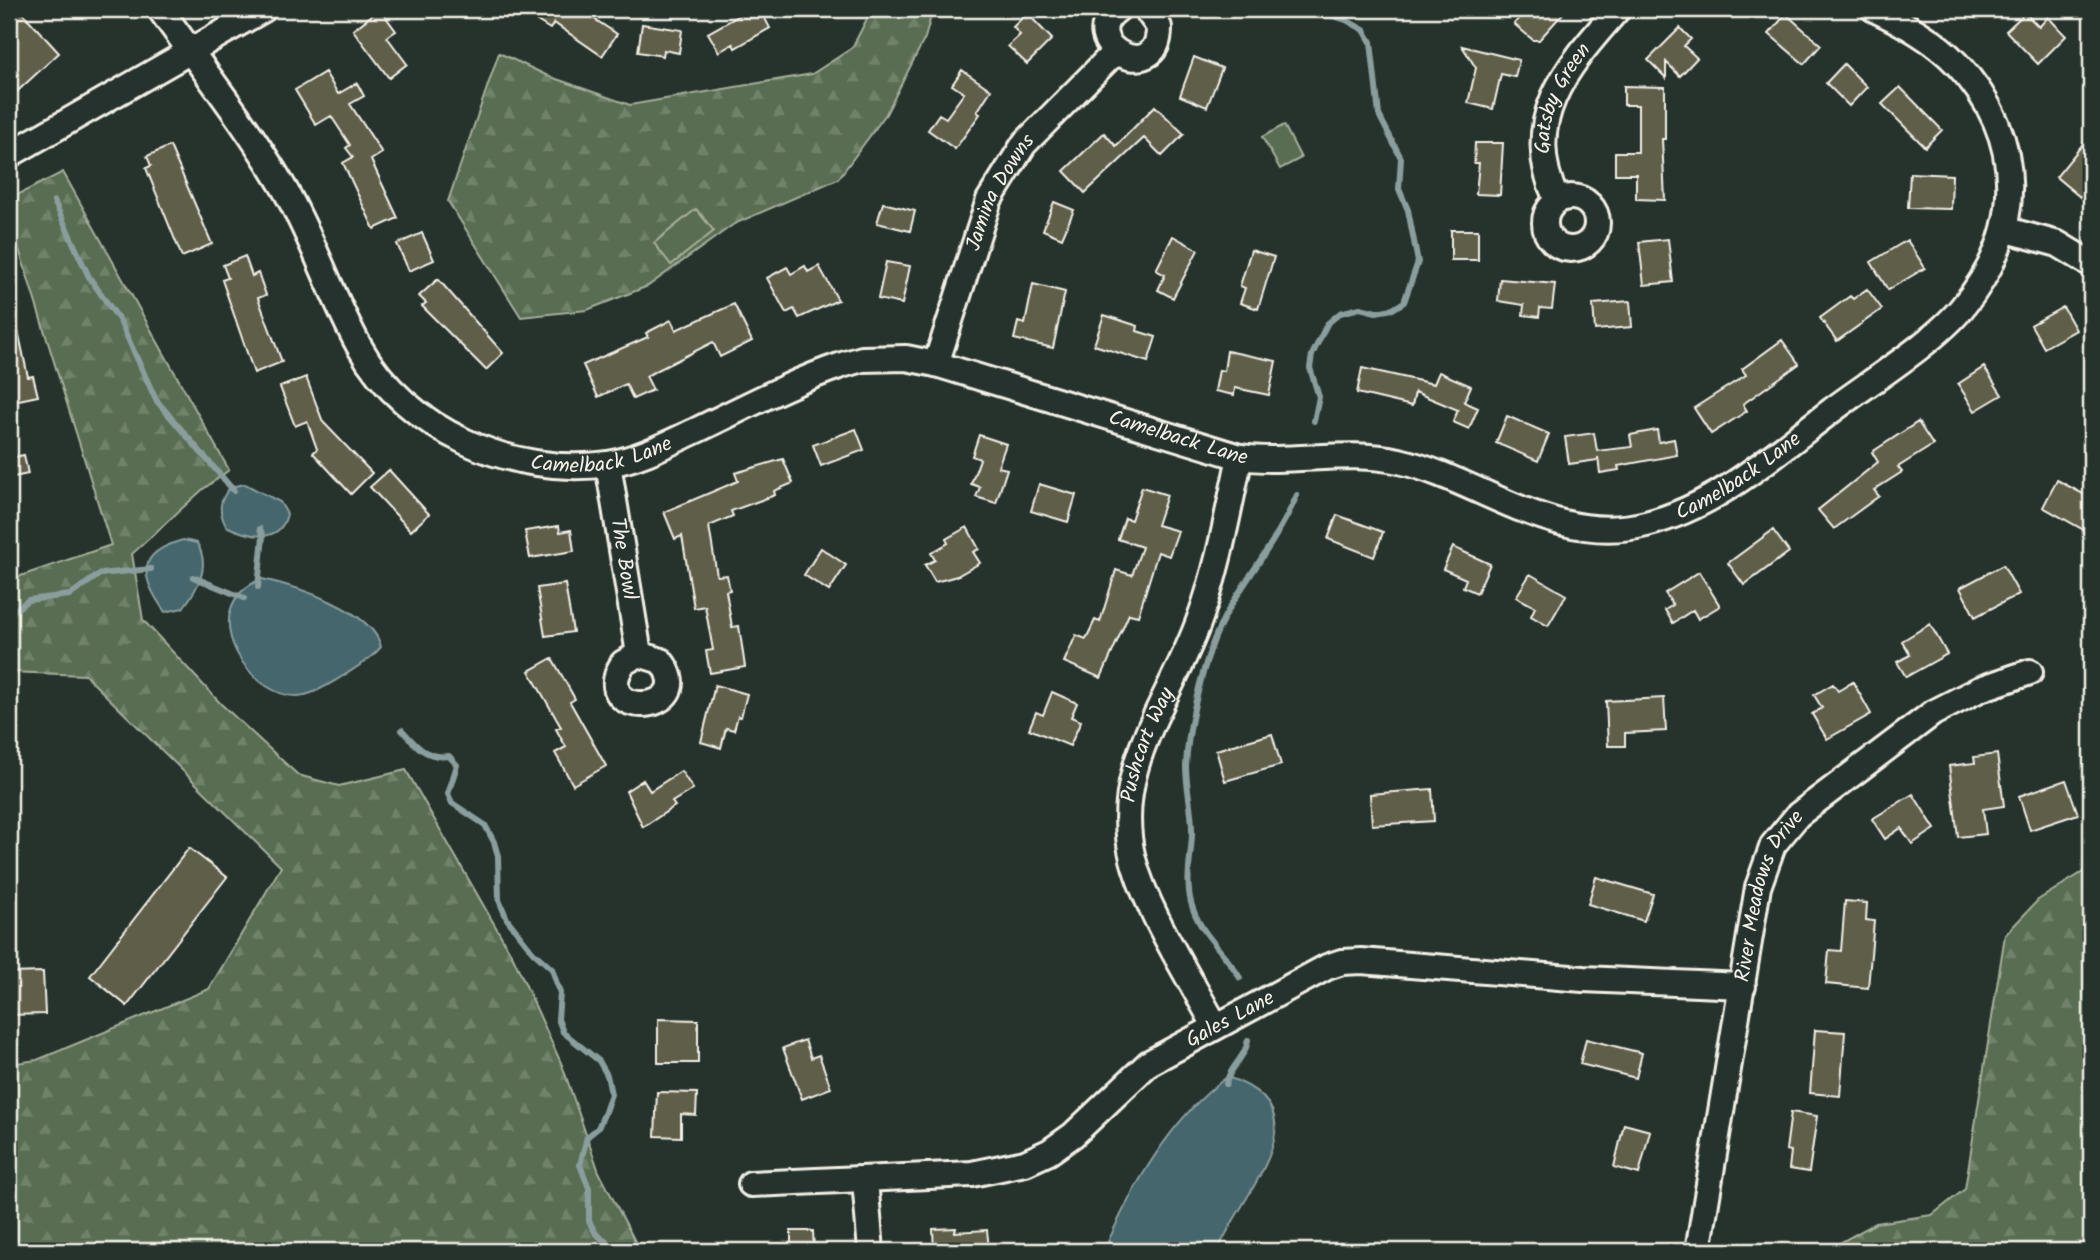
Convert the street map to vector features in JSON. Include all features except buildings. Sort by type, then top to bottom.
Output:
[{"type":"street","name":"Camelback Lane","points":[[160,9],[265,157],[300,218],[360,348],[399,396],[444,431],[487,451],[528,462],[563,466],[608,464],[650,451],[842,365],[862,359],[895,358],[936,364],[1240,457],[1274,461],[1336,457],[1399,461],[1555,520],[1613,528],[1645,524],[1699,504],[1731,486],[1933,334],[1959,311],[1996,258],[2007,230],[2010,179],[1998,131],[1986,104],[1956,62],[1906,24],[1874,9]]},
{"type":"street","points":[[189,49],[232,9]]},
{"type":"street","points":[[9,155],[117,95],[189,49],[264,9]]},
{"type":"street","points":[[1118,9],[1106,26],[1108,44],[1115,52],[1127,58],[1149,52],[1156,44],[1156,19],[1146,9]]},
{"type":"street","name":"Gatsby Green","points":[[1558,200],[1543,162],[1546,121],[1552,99],[1559,81],[1576,57],[1618,9]]},
{"type":"street","name":"Jamina Downs","points":[[936,364],[974,239],[994,191],[1024,144],[1115,52]]},
{"type":"street","points":[[2007,230],[2058,244],[2091,264]]},
{"type":"street","name":"Pushcart Way","points":[[1216,1026],[1145,891],[1133,858],[1129,799],[1141,746],[1199,621],[1212,584],[1240,457]]},
{"type":"street","name":"The Bowl","points":[[608,464],[639,654]]},
{"type":"street","name":"River Meadows Drive","points":[[1698,1251],[1758,887],[1773,845],[1798,815],[1933,713],[1980,689],[2030,672]]},
{"type":"street","name":"Gales Lane","points":[[751,1184],[972,1174],[1025,1164],[1049,1152],[1073,1135],[1149,1063],[1342,962],[1361,961],[1583,979],[1743,986]]},
{"type":"street","points":[[865,1180],[870,1251]]},
{"type":"green space","points":[[872,9],[933,9],[925,38],[886,114],[838,179],[734,224],[648,286],[587,310],[521,317],[448,201],[499,53],[548,76],[630,105],[812,74],[852,48]]},
{"type":"green space","points":[[1284,125],[1301,158],[1280,169],[1262,137]]},
{"type":"green space","points":[[63,172],[229,470],[202,490],[132,554],[143,620],[221,704],[298,775],[339,786],[406,770],[513,957],[562,1065],[599,1172],[640,1251],[9,1251],[9,1064],[37,1060],[209,989],[281,867],[85,675],[9,672],[9,580],[111,545],[9,217],[9,199]]},
{"type":"green space","points":[[696,209],[714,231],[671,265],[654,243]]},
{"type":"green space","points":[[2091,867],[2091,1251],[1835,1251],[1834,1246],[1876,1223],[1932,1215],[1965,1189],[2005,935],[2038,900]]},
{"type":"water","points":[[245,484],[280,502],[287,514],[278,530],[262,536],[226,526],[221,510],[224,497],[230,487]]},
{"type":"water","points":[[183,540],[197,543],[203,560],[201,577],[183,608],[165,612],[151,588],[147,568],[156,552]]},
{"type":"water","points":[[262,579],[293,587],[349,611],[375,634],[381,647],[358,666],[310,694],[285,695],[266,686],[249,671],[237,652],[230,632],[230,611],[241,593]]},
{"type":"water","points":[[1227,1077],[1257,1092],[1272,1111],[1275,1132],[1269,1156],[1218,1251],[1104,1251],[1140,1179],[1170,1134],[1206,1094]]},
{"type":"waterway","points":[[1310,9],[1346,20],[1364,30],[1371,42],[1379,115],[1401,158],[1399,189],[1408,210],[1418,262],[1404,302],[1393,309],[1376,312],[1360,308],[1340,313],[1327,324],[1312,355],[1310,368],[1319,397],[1314,421]]},
{"type":"waterway","points":[[54,201],[89,277],[120,321],[156,400],[234,491]]},
{"type":"waterway","points":[[1240,978],[1197,919],[1190,900],[1188,881],[1192,826],[1186,775],[1187,748],[1194,707],[1213,643],[1297,495]]},
{"type":"waterway","points":[[258,587],[263,536],[260,529]]},
{"type":"waterway","points":[[9,615],[28,600],[70,595],[100,574],[151,569]]},
{"type":"waterway","points":[[193,577],[244,598]]},
{"type":"waterway","points":[[402,730],[422,750],[434,755],[449,756],[457,765],[448,794],[452,803],[485,825],[494,842],[498,856],[499,900],[507,919],[533,952],[552,969],[560,993],[558,1019],[563,1032],[599,1061],[607,1075],[611,1094],[598,1128],[587,1137],[580,1165],[589,1188],[589,1221],[596,1234],[612,1246],[633,1251]]},
{"type":"waterway","points":[[1226,1084],[1248,1040]]}]
